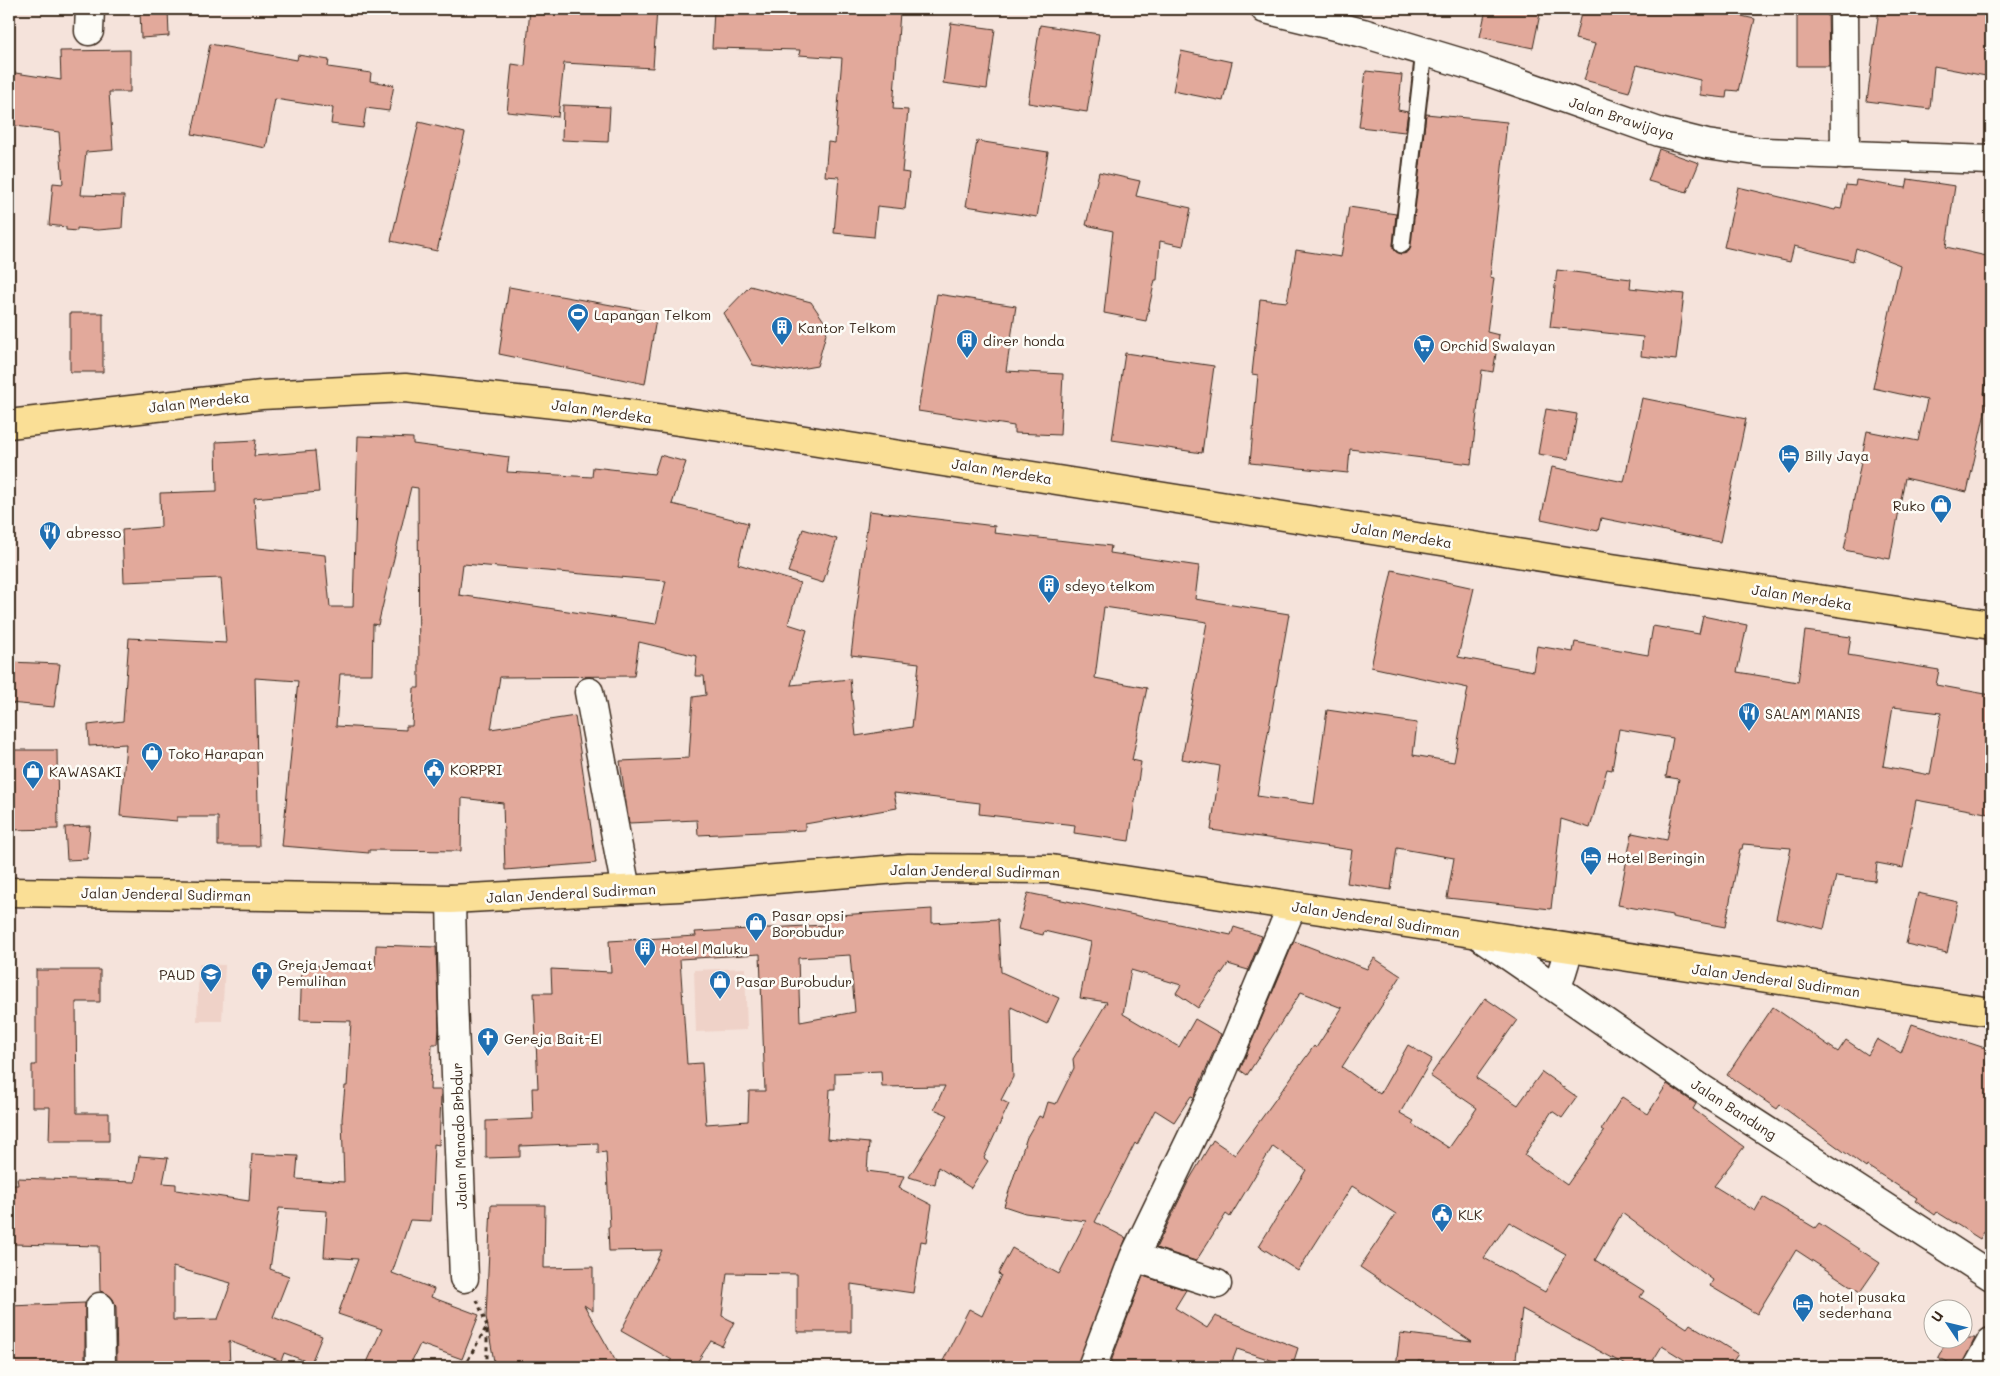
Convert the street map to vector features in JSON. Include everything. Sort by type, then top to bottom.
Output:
[{"type":"highway","name":"Jalan Merdeka","points":[[9,424],[261,395],[405,388],[478,395],[762,433],[1557,559],[1991,625]]},
{"type":"highway","name":"Jalan Jenderal Sudirman","points":[[9,892],[451,899],[626,890],[909,868],[1051,870],[1991,1012]]},
{"type":"street","name":"Jalan Brawijaya","points":[[1265,9],[1424,51],[1659,132],[1707,144],[1763,152],[1991,160]]},
{"type":"street","points":[[1844,9],[1845,155]]},
{"type":"street","points":[[589,692],[626,890]]},
{"type":"street","name":"Jalan Manado Brbdur","points":[[451,899],[464,1278]]},
{"type":"street","points":[[1092,1367],[1134,1257],[1216,1087],[1292,906]]},
{"type":"street","name":"Jalan Bandung","points":[[1480,936],[1699,1087],[1991,1276]]},
{"type":"street","points":[[1556,988],[1569,949]]},
{"type":"street","points":[[1134,1257],[1217,1284]]},
{"type":"street","points":[[100,1307],[101,1367]]},
{"type":"street","points":[[1977,1367],[1991,1342]]},
{"type":"lane","points":[[1402,245],[1424,51]]},
{"type":"path","points":[[464,1278],[475,1294],[487,1326],[487,1367]]},
{"type":"path","points":[[464,1367],[487,1326]]},
{"type":"shaded area","name":"PAUD","points":[[199,964],[225,965],[222,1021],[197,1021]]},
{"type":"shaded area","name":"Pasar Burobudur","points":[[745,968],[747,1030],[696,1032],[694,970]]},
{"type":"building","points":[[140,9],[168,9],[169,36],[141,38]]},
{"type":"building","points":[[530,9],[657,9],[653,68],[564,63],[558,117],[507,112],[512,64],[525,66]]},
{"type":"building","points":[[714,9],[851,9],[900,12],[893,109],[908,110],[902,172],[909,173],[905,209],[877,206],[874,237],[834,233],[839,177],[825,176],[828,142],[835,143],[842,58],[799,55],[800,50],[712,48]]},
{"type":"building","points":[[1486,9],[1541,9],[1533,48],[1480,37]]},
{"type":"building","points":[[1582,9],[1710,9],[1755,19],[1738,91],[1727,90],[1726,98],[1700,95],[1700,80],[1637,65],[1629,92],[1584,80],[1595,44],[1575,39]]},
{"type":"building","points":[[1797,9],[1828,9],[1829,66],[1797,66]]},
{"type":"building","points":[[1879,9],[1991,9],[1991,77],[1934,66],[1930,109],[1867,101]]},
{"type":"building","points":[[951,23],[995,29],[987,89],[943,83]]},
{"type":"building","points":[[1040,25],[1099,34],[1087,112],[1028,103]]},
{"type":"building","points":[[210,44],[297,60],[298,55],[329,60],[328,67],[371,73],[370,81],[394,85],[389,111],[366,108],[363,128],[331,124],[333,108],[275,99],[266,148],[192,134]]},
{"type":"building","points":[[130,50],[130,92],[109,92],[113,150],[86,152],[81,195],[124,196],[122,228],[98,230],[77,228],[77,231],[66,230],[66,227],[49,225],[53,183],[63,184],[59,132],[9,125],[9,72],[61,80],[60,51]]},
{"type":"building","points":[[1181,51],[1232,62],[1223,101],[1173,91]]},
{"type":"building","points":[[1366,71],[1402,75],[1398,110],[1408,112],[1405,132],[1359,127]]},
{"type":"building","points":[[563,105],[610,107],[608,142],[562,140]]},
{"type":"building","points":[[1426,114],[1507,122],[1490,277],[1494,278],[1487,332],[1499,335],[1493,372],[1482,370],[1471,464],[1350,449],[1348,473],[1250,463],[1258,375],[1252,374],[1260,299],[1287,302],[1296,250],[1341,257],[1349,207],[1396,214],[1393,248],[1400,254],[1409,251]]},
{"type":"building","points":[[419,122],[465,133],[437,251],[391,241]]},
{"type":"building","points":[[977,141],[1048,152],[1037,217],[966,206]]},
{"type":"building","points":[[1659,149],[1699,163],[1687,192],[1648,181]]},
{"type":"building","points":[[1099,172],[1140,181],[1136,196],[1191,208],[1183,246],[1160,241],[1157,280],[1155,280],[1146,321],[1104,313],[1113,231],[1086,225]]},
{"type":"building","points":[[1908,179],[1955,186],[1946,247],[1991,257],[1991,360],[1984,394],[1989,395],[1967,492],[1905,478],[1890,559],[1844,550],[1867,431],[1918,441],[1927,400],[1873,388],[1900,265],[1856,248],[1853,261],[1794,246],[1790,262],[1724,247],[1738,187],[1835,210],[1836,208],[1841,209],[1846,185],[1855,186],[1856,180],[1906,188]]},
{"type":"building","points":[[1557,270],[1631,279],[1630,288],[1684,294],[1676,360],[1641,356],[1643,337],[1550,327]]},
{"type":"building","name":"Kantor Telkom","points":[[750,286],[811,302],[828,327],[817,366],[788,371],[753,365],[724,313]]},
{"type":"building","name":"Lapangan Telkom","points":[[509,287],[657,313],[645,384],[499,354]]},
{"type":"building","name":"direr honda","points":[[937,294],[1016,306],[1006,371],[1063,374],[1060,435],[1014,433],[1014,426],[918,411]]},
{"type":"building","points":[[70,313],[103,313],[103,372],[70,372]]},
{"type":"building","points":[[1125,353],[1214,366],[1202,453],[1112,440]]},
{"type":"building","points":[[1642,398],[1746,419],[1720,542],[1601,518],[1598,531],[1541,519],[1552,467],[1624,482]]},
{"type":"building","points":[[1546,409],[1577,414],[1569,459],[1538,454]]},
{"type":"building","points":[[358,436],[413,438],[413,444],[509,457],[507,472],[592,477],[593,467],[654,474],[660,455],[686,462],[672,504],[748,523],[738,564],[800,583],[788,624],[807,630],[791,685],[850,679],[856,736],[912,727],[919,663],[851,655],[869,511],[995,526],[994,533],[1111,546],[1110,553],[1199,566],[1195,599],[1289,614],[1257,796],[1314,804],[1327,710],[1417,723],[1413,755],[1454,762],[1468,688],[1371,667],[1392,570],[1474,588],[1458,657],[1533,671],[1537,646],[1573,652],[1575,642],[1648,655],[1653,626],[1699,634],[1703,616],[1747,625],[1737,672],[1798,682],[1805,631],[1851,637],[1848,655],[1939,670],[1936,685],[1991,695],[1991,814],[1916,800],[1903,868],[1877,863],[1875,881],[1836,876],[1824,929],[1776,918],[1791,848],[1743,844],[1742,849],[1740,849],[1725,927],[1618,905],[1632,833],[1667,840],[1679,779],[1666,777],[1673,738],[1619,729],[1612,770],[1607,769],[1590,828],[1561,819],[1551,909],[1447,898],[1454,858],[1397,848],[1391,890],[1347,883],[1352,850],[1211,830],[1220,766],[1182,759],[1207,622],[1104,607],[1095,678],[1147,688],[1132,760],[1141,762],[1129,841],[1074,833],[1075,825],[979,814],[980,803],[894,793],[897,808],[805,824],[805,830],[698,835],[697,820],[629,823],[620,761],[689,758],[693,697],[706,695],[704,676],[695,676],[697,656],[639,642],[634,676],[500,677],[491,729],[575,716],[596,863],[505,870],[503,803],[462,798],[461,851],[369,850],[369,853],[282,846],[298,681],[255,678],[259,846],[218,846],[218,817],[177,817],[177,821],[120,816],[126,744],[89,746],[88,725],[123,721],[129,638],[226,643],[221,578],[124,582],[122,530],[161,527],[160,493],[217,491],[216,442],[256,440],[254,456],[315,451],[319,492],[254,498],[258,548],[325,555],[330,607],[353,607]],"holes":[[[411,487],[418,488],[419,688],[414,688],[412,726],[406,726],[406,730],[336,726],[340,674],[372,674],[373,624],[378,625]],[[463,564],[666,581],[656,624],[459,595]],[[1893,707],[1941,713],[1930,775],[1883,766]]]},
{"type":"building","points":[[803,529],[837,539],[823,583],[788,572]]},
{"type":"building","points":[[9,662],[60,664],[54,707],[9,703]]},
{"type":"building","name":"KAWASAKI","points":[[9,750],[57,750],[58,829],[9,830]]},
{"type":"building","points":[[90,826],[87,859],[67,860],[65,827]]},
{"type":"building","points":[[1028,893],[1231,935],[1234,927],[1262,936],[1248,970],[1228,964],[1198,1008],[1176,993],[1181,985],[1131,970],[1123,1014],[1179,1047],[1195,1019],[1221,1034],[1194,1097],[1191,1096],[1174,1122],[1155,1110],[1137,1145],[1135,1143],[1095,1222],[1126,1238],[1077,1367],[940,1367],[969,1309],[982,1316],[1001,1275],[998,1274],[1012,1248],[1059,1274],[1086,1221],[1025,1213],[1004,1206],[1027,1137],[1039,1116],[1043,1118],[1048,1102],[1056,1104],[1074,1068],[1073,1059],[1107,1002],[1080,998],[1091,942],[1044,931],[1043,935],[1018,929]]},
{"type":"building","points":[[1918,893],[1958,902],[1947,953],[1906,944]]},
{"type":"building","points":[[932,909],[932,923],[998,919],[1001,972],[1059,998],[1047,1024],[1011,1007],[1013,1077],[1001,1100],[1009,1104],[984,1158],[988,1161],[971,1188],[938,1167],[935,1185],[909,1177],[948,1115],[934,1109],[945,1086],[882,1087],[881,1071],[835,1073],[835,1089],[830,1089],[827,1139],[869,1143],[867,1171],[904,1176],[899,1188],[932,1205],[926,1242],[921,1241],[913,1293],[851,1284],[851,1332],[797,1332],[797,1274],[727,1273],[722,1316],[734,1322],[722,1346],[711,1341],[694,1367],[667,1367],[672,1360],[621,1331],[662,1250],[609,1251],[608,1227],[610,1227],[606,1152],[598,1153],[598,1143],[520,1146],[520,1157],[486,1158],[486,1121],[533,1119],[532,1088],[538,1088],[534,993],[552,993],[551,969],[611,972],[609,941],[696,936],[695,932],[824,925],[823,916]],"holes":[[[760,954],[765,1091],[749,1091],[748,1121],[706,1124],[702,1063],[687,1064],[680,959]],[[850,955],[855,1012],[800,1022],[798,958]]]},
{"type":"building","points":[[1294,941],[1367,969],[1374,958],[1401,976],[1342,1067],[1380,1094],[1408,1045],[1432,1059],[1400,1113],[1414,1121],[1412,1124],[1449,1148],[1477,1108],[1430,1076],[1485,998],[1517,1020],[1476,1078],[1518,1105],[1542,1072],[1577,1097],[1562,1118],[1552,1111],[1524,1155],[1567,1185],[1604,1132],[1601,1130],[1622,1097],[1648,1114],[1667,1084],[1696,1104],[1693,1109],[1744,1147],[1714,1186],[1755,1211],[1763,1197],[1815,1228],[1819,1223],[1880,1263],[1860,1292],[1796,1250],[1757,1314],[1710,1286],[1713,1280],[1622,1213],[1595,1260],[1644,1291],[1640,1297],[1687,1328],[1690,1324],[1738,1354],[1729,1367],[1696,1367],[1662,1346],[1649,1367],[1629,1367],[1522,1309],[1515,1367],[1465,1367],[1418,1361],[1417,1367],[1396,1367],[1400,1333],[1472,1342],[1360,1267],[1396,1214],[1352,1186],[1298,1271],[1259,1246],[1306,1170],[1273,1146],[1230,1217],[1226,1214],[1196,1261],[1156,1248],[1188,1182],[1213,1140],[1235,1155],[1314,1046],[1316,1048],[1342,1008],[1301,992],[1247,1075],[1240,1070]],"holes":[[[1509,1222],[1566,1254],[1545,1292],[1484,1258]]]},
{"type":"building","points":[[376,945],[436,947],[439,1028],[438,1044],[432,1044],[430,1090],[441,1090],[441,1096],[439,1145],[434,1144],[431,1221],[410,1220],[392,1273],[434,1289],[431,1297],[479,1315],[462,1359],[420,1344],[409,1367],[365,1367],[382,1329],[338,1314],[358,1259],[324,1257],[327,1211],[279,1208],[270,1269],[289,1276],[273,1317],[322,1336],[311,1363],[284,1353],[281,1361],[229,1341],[230,1367],[117,1367],[116,1307],[113,1299],[108,1294],[100,1291],[99,1246],[12,1244],[13,1185],[18,1185],[17,1178],[135,1182],[139,1156],[168,1158],[163,1183],[176,1184],[176,1190],[249,1201],[252,1154],[298,1156],[296,1179],[344,1182],[342,1119],[345,1086],[347,1086],[351,1021],[300,1020],[302,965],[375,968]],"holes":[[[173,1267],[231,1283],[218,1319],[173,1320]]]},
{"type":"building","points":[[36,970],[100,970],[100,1002],[76,1002],[77,1113],[109,1113],[109,1141],[49,1141],[50,1107],[32,1107],[32,1065],[36,1065]]},
{"type":"building","points":[[1773,1007],[1838,1052],[1846,1040],[1868,1055],[1877,1039],[1901,1053],[1912,1024],[1991,1050],[1991,1220],[1980,1239],[1937,1212],[1935,1215],[1915,1201],[1917,1198],[1867,1166],[1866,1168],[1780,1105],[1777,1109],[1727,1075]]},
{"type":"building","points":[[491,1205],[545,1205],[544,1268],[593,1267],[593,1311],[584,1305],[619,1367],[495,1367],[486,1317]]},
{"type":"building","points":[[1143,1276],[1186,1290],[1175,1308],[1207,1328],[1215,1316],[1298,1348],[1292,1367],[1237,1349],[1230,1367],[1109,1367]]},
{"type":"building","points":[[85,1303],[85,1367],[11,1367],[10,1306]]},
{"type":"building","points":[[1943,1348],[1970,1348],[1961,1367],[1957,1367],[1938,1357]]},
{"type":"place","name":"Lapangan Telkom","points":[[578,333]]},
{"type":"place","name":"Kantor Telkom","points":[[782,346]]},
{"type":"place","name":"direr honda","points":[[967,359]]},
{"type":"place","name":"Orchid Swalayan","points":[[1424,364]]},
{"type":"place","name":"Billy Jaya","points":[[1789,474]]},
{"type":"place","name":"Ruko","points":[[1941,524]]},
{"type":"place","name":"abresso","points":[[50,551]]},
{"type":"place","name":"sdeyo telkom","points":[[1049,604]]},
{"type":"place","name":"SALAM MANIS","points":[[1749,732]]},
{"type":"place","name":"Toko Harapan","points":[[152,772]]},
{"type":"place","name":"KORPRI","points":[[434,788]]},
{"type":"place","name":"KAWASAKI","points":[[33,790]]},
{"type":"place","name":"Hotel Beringin","points":[[1591,876]]},
{"type":"place","name":"Pasar opsi Borobudur","points":[[756,942]]},
{"type":"place","name":"Hotel Maluku","points":[[645,967]]},
{"type":"place","name":"Greja Jemaat Pemulihan","points":[[262,991]]},
{"type":"place","name":"PAUD","points":[[211,993]]},
{"type":"place","name":"Pasar Burobudur","points":[[720,1000]]},
{"type":"place","name":"Gereja Bait-El","points":[[488,1057]]},
{"type":"place","name":"KLK","points":[[1442,1233]]},
{"type":"place","name":"hotel pusaka sederhana","points":[[1803,1323]]}]
